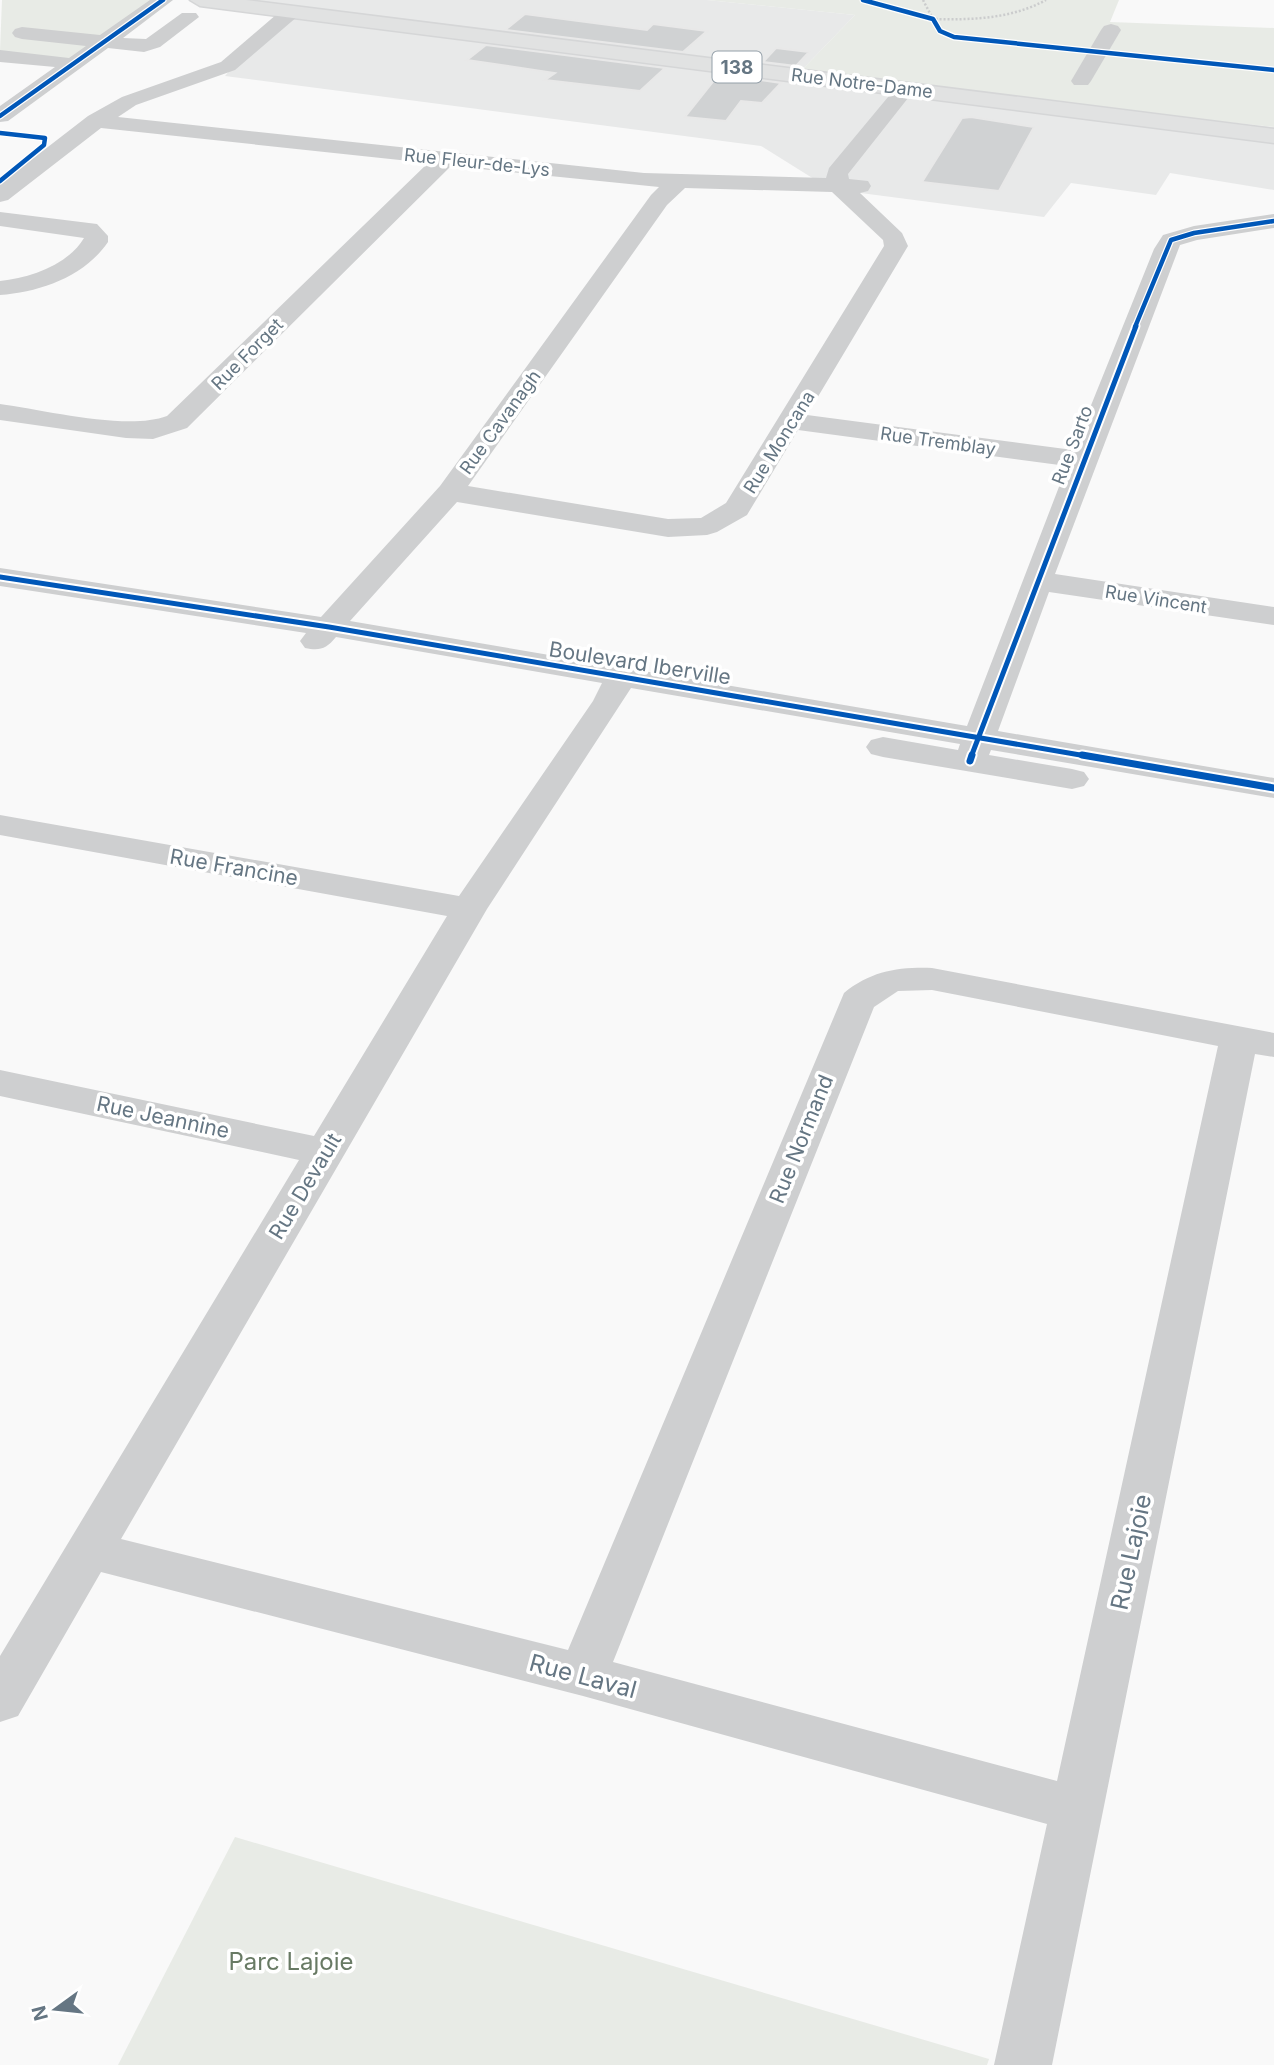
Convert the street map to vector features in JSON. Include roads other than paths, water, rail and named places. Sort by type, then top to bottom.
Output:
[{"type":"main road","name":"Rue Notre-Dame","points":[[194,9],[291,12],[1274,136]]},
{"type":"street","points":[[0,116],[163,0]]},
{"type":"street","points":[[22,33],[148,45],[194,9]]},
{"type":"street","points":[[0,195],[96,121],[129,101],[228,66],[291,12]]},
{"type":"street","points":[[1082,81],[1111,30]]},
{"type":"street","points":[[0,56],[74,64]]},
{"type":"street","points":[[876,166],[851,190],[837,173],[905,89]]},
{"type":"street","points":[[917,113],[933,92]]},
{"type":"street","name":"Rue Fleur-de-Lys","points":[[96,121],[678,182],[851,190]]},
{"type":"street","name":"Rue Forget","points":[[0,412],[126,430],[153,431],[177,422],[445,159]]},
{"type":"street","name":"Rue Cavanagh","points":[[308,650],[450,492],[659,200],[678,182]]},
{"type":"street","name":"Rue Moncana","points":[[450,492],[668,528],[707,526],[737,509],[793,421],[896,246],[894,238],[851,190]]},
{"type":"street","points":[[0,219],[89,229],[96,236],[96,242],[51,279],[26,287],[0,288]]},
{"type":"street","name":"Rue Sarto","points":[[975,748],[1083,460],[1171,240],[1194,233],[1274,221]]},
{"type":"street","name":"Rue Tremblay","points":[[793,421],[1083,460]]},
{"type":"street","name":"Boulevard Iberville","points":[[0,577],[329,627],[614,690]]},
{"type":"street","name":"Rue Vincent","points":[[1038,581],[1274,616]]},
{"type":"street","name":"Boulevard Iberville","points":[[0,602],[308,650],[614,690],[975,748],[1274,788]]},
{"type":"street","name":"Rue Devault","points":[[0,1701],[469,909],[614,690]]},
{"type":"street","name":"Boulevard Iberville","points":[[975,748],[1274,813]]},
{"type":"street","name":"Rue Francine","points":[[0,825],[469,909]]},
{"type":"street","name":"Rue Normand","points":[[583,1675],[857,1001],[875,986],[899,978],[932,979],[1257,1042]]},
{"type":"street","name":"Rue Lajoie","points":[[1023,2065],[1077,1810],[1257,1042]]},
{"type":"street","name":"Rue Jeannine","points":[[0,1083],[325,1152]]},
{"type":"street","name":"Rue Laval","points":[[88,1550],[583,1675],[1077,1810]]},
{"type":"park label","name":"Parc Lajoie","points":[[291,1961]]}]
